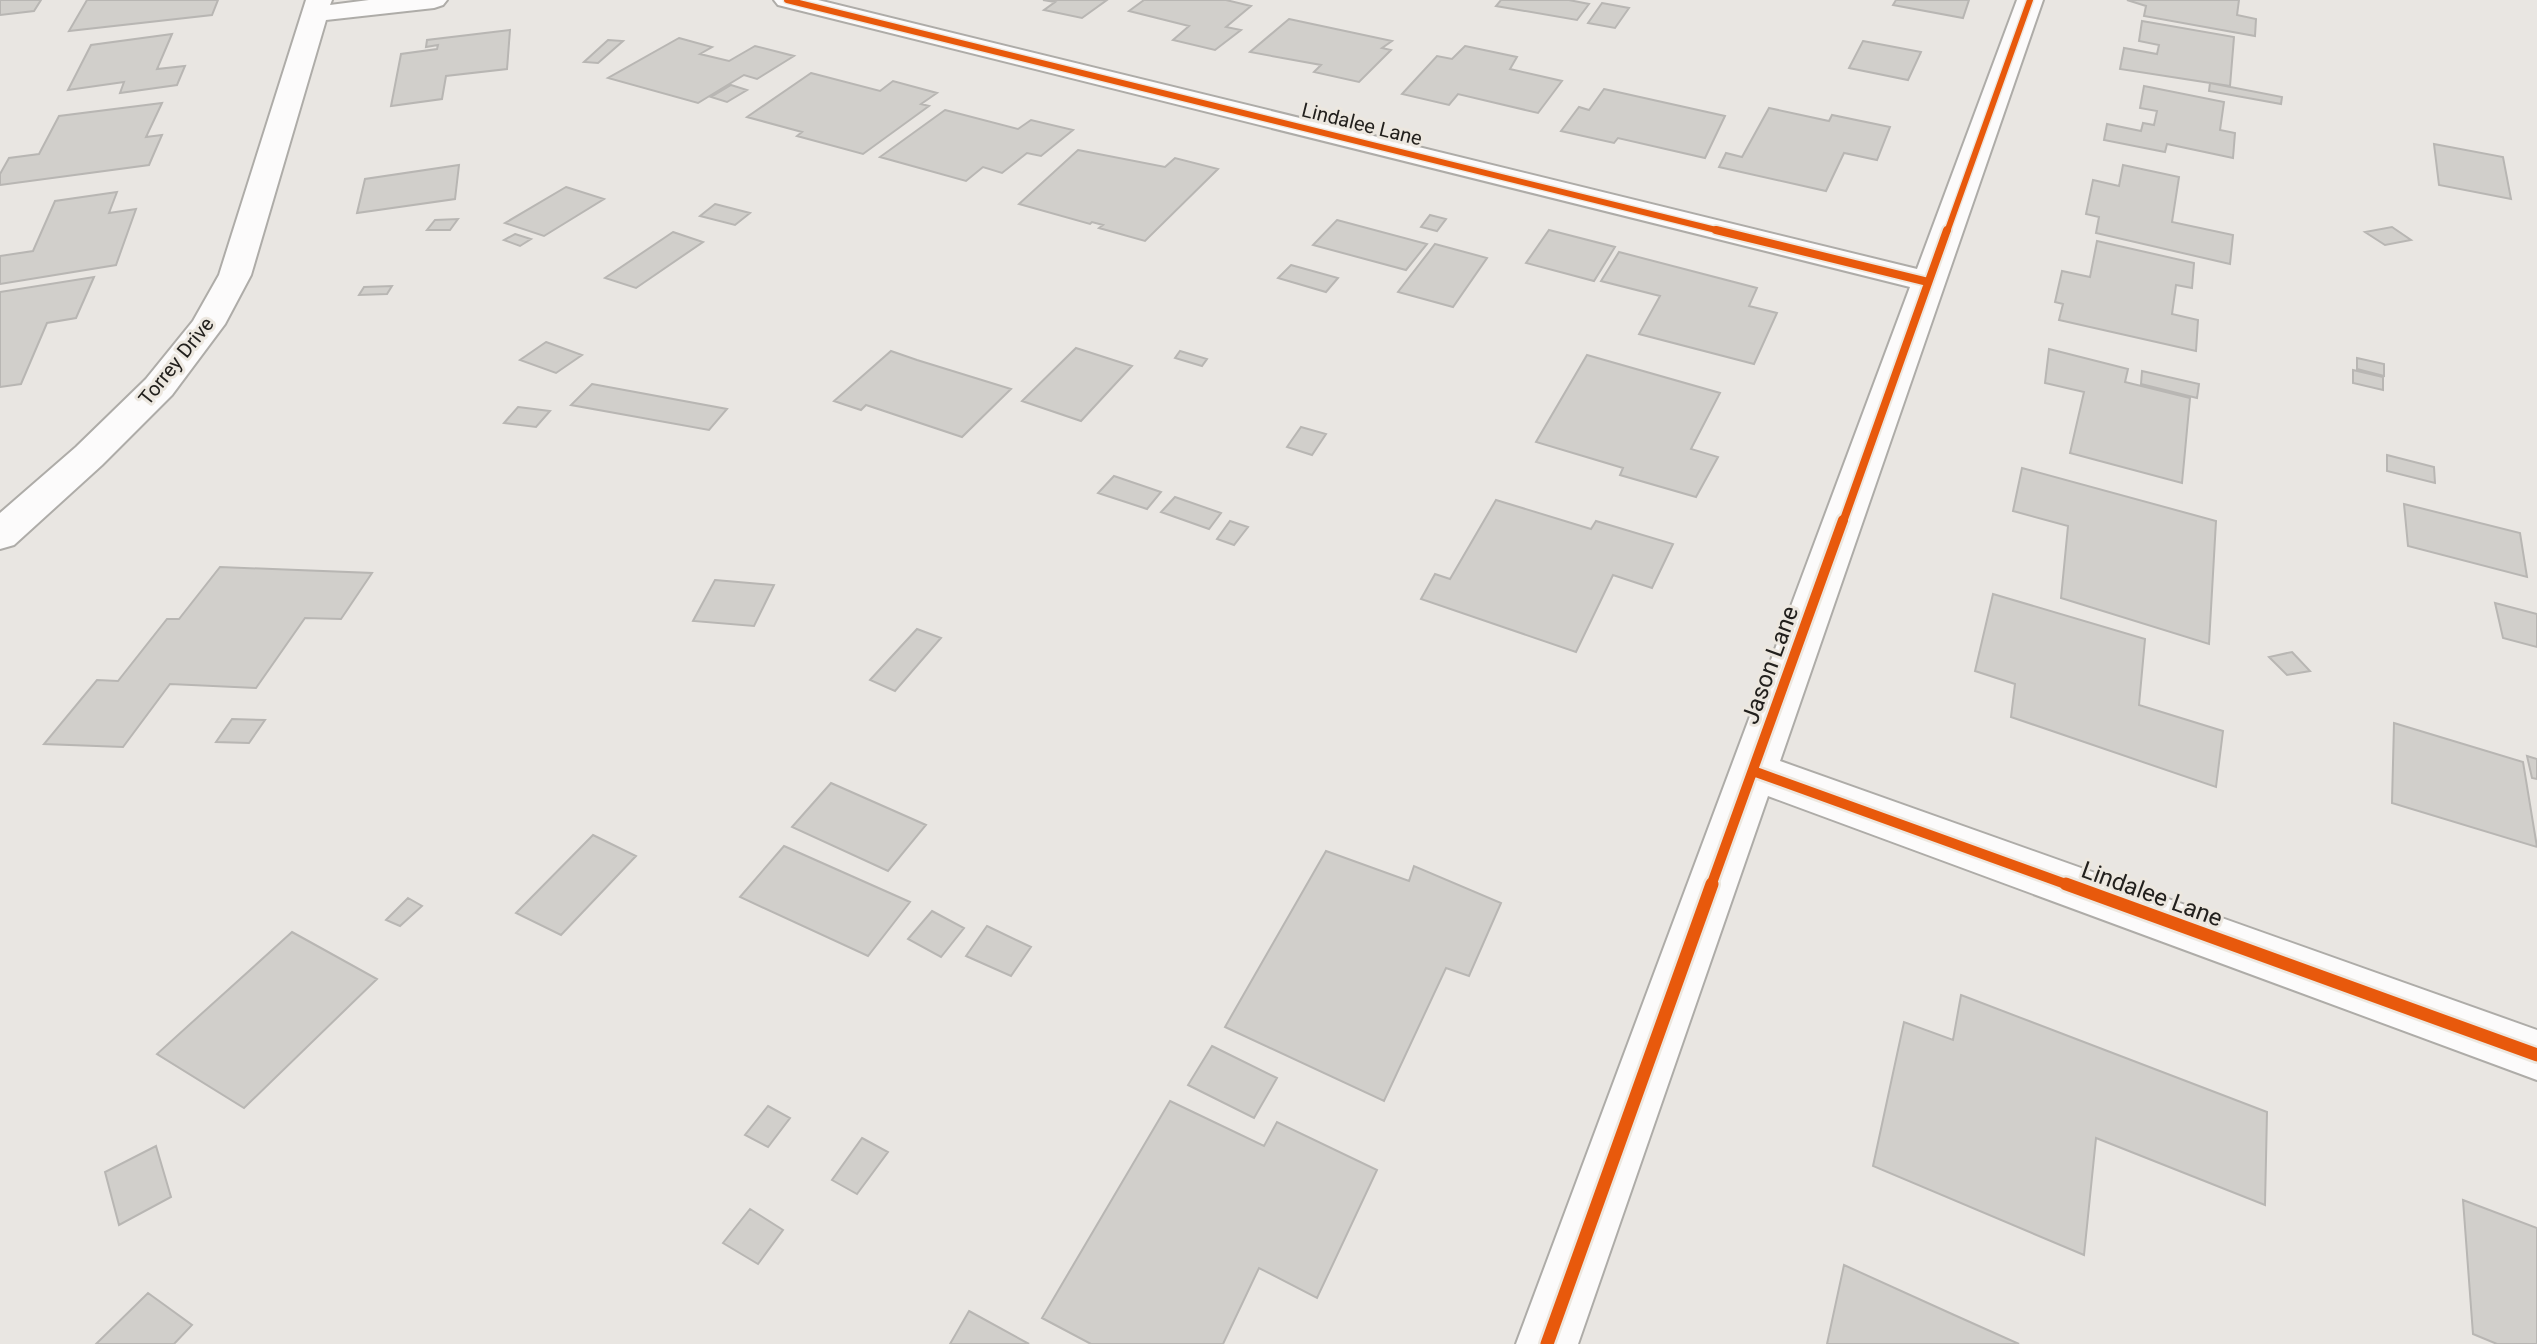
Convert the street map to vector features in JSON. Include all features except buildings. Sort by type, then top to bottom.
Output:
[{"type":"street","points":[[317,7],[434,0]]},
{"type":"street","name":"Lindalee Lane","points":[[787,0],[1928,282]]},
{"type":"street","name":"Jason Lane","points":[[1547,1344],[2030,0]]},
{"type":"street","name":"Torrey Drive","points":[[0,535],[89,456],[159,387],[208,324],[235,275],[317,7]]},
{"type":"street","name":"Lindalee Lane","points":[[1753,771],[2537,1055]]},
{"type":"cycle path","points":[[787,0],[1928,282]]},
{"type":"cycle path","points":[[1547,1344],[2030,0]]},
{"type":"cycle path","points":[[1753,771],[2537,1055]]}]
